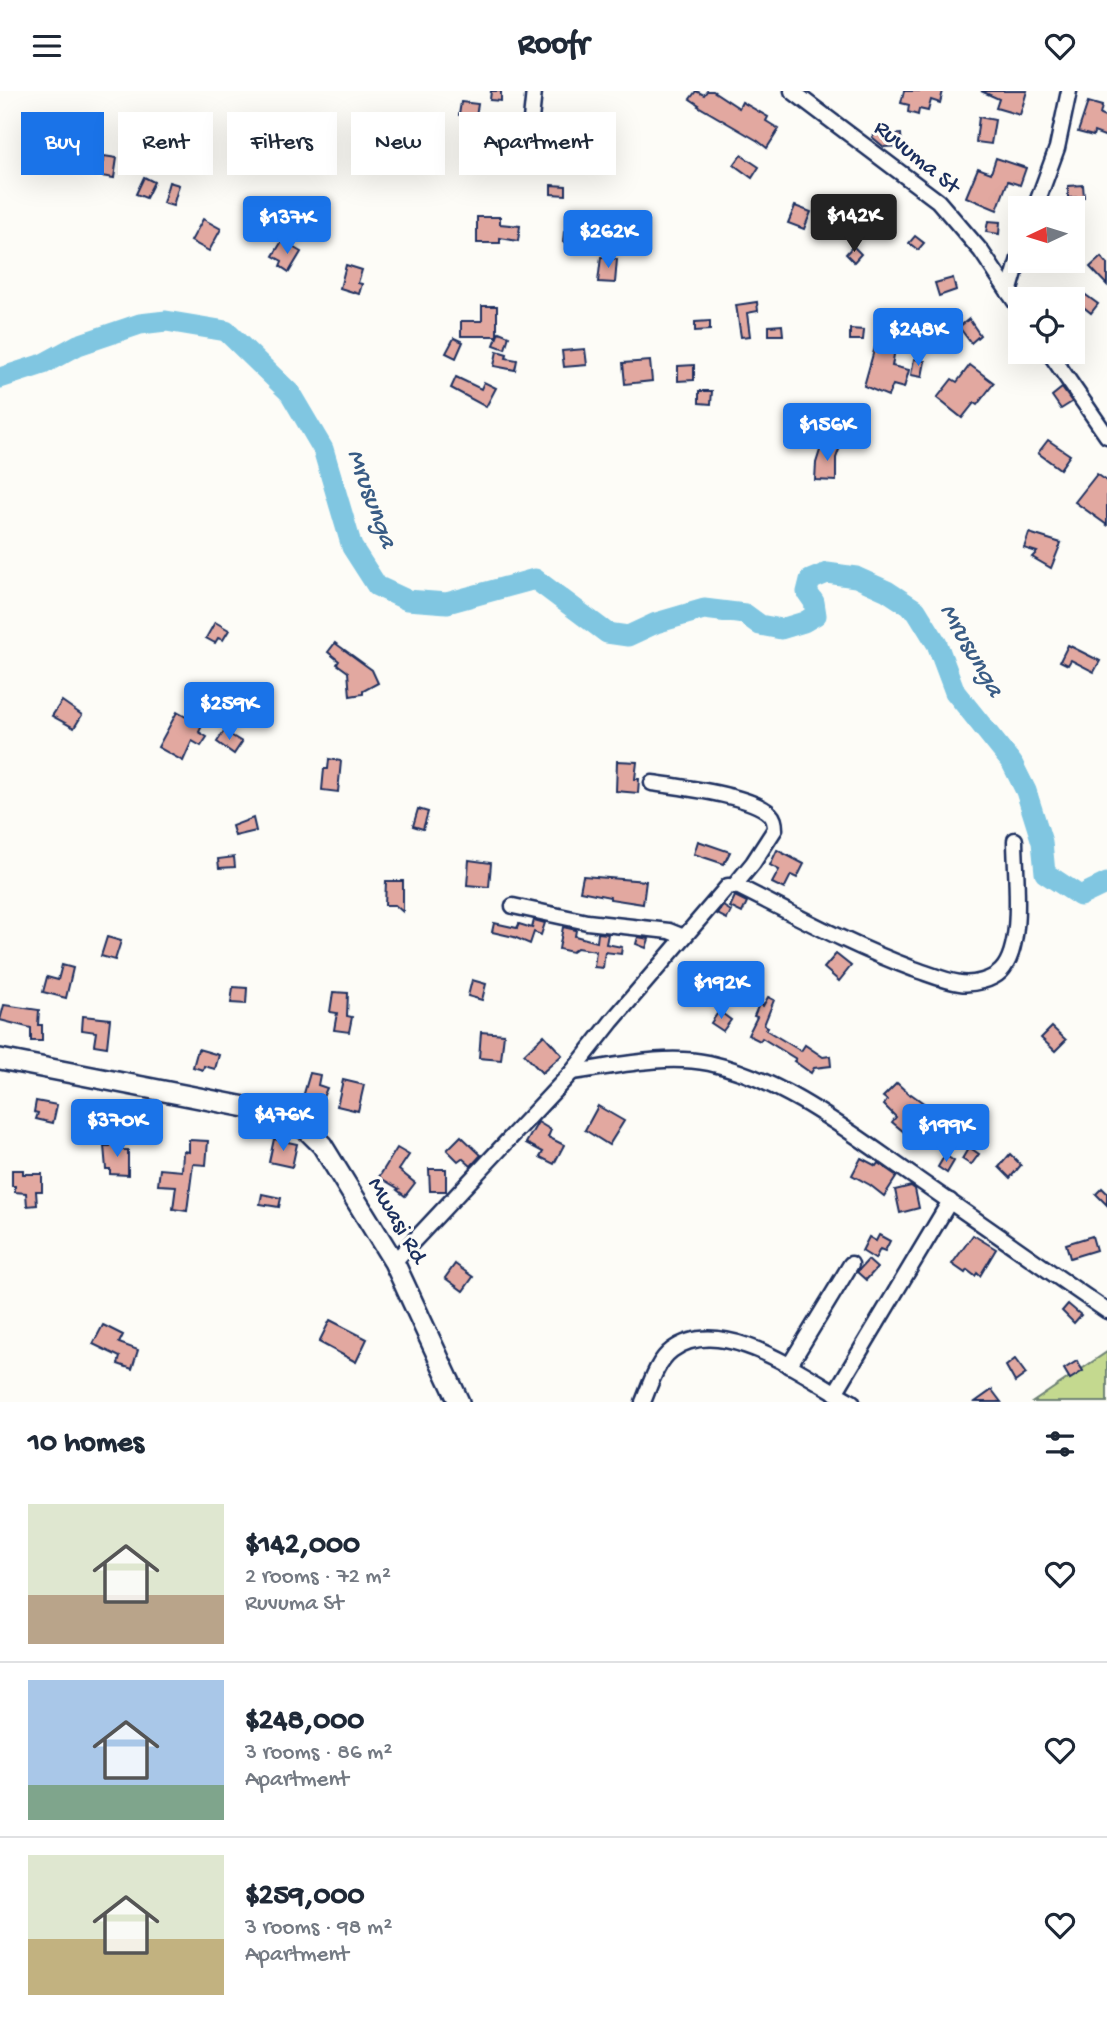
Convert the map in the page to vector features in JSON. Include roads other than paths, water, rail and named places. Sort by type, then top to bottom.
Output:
[{"type":"street","points":[[532,112],[534,91]]},
{"type":"street","name":"Ruvuma St","points":[[792,91],[938,201],[981,251],[1008,292]]},
{"type":"street","points":[[1039,196],[1057,148],[1069,91]]},
{"type":"street","points":[[1057,364],[1107,436]]},
{"type":"street","points":[[652,783],[718,794],[769,813],[775,829],[734,886]]},
{"type":"street","points":[[394,1262],[572,1072],[728,886],[740,887],[878,956],[938,977],[970,983],[986,979],[1000,971],[1013,950],[1015,840]]},
{"type":"street","points":[[513,906],[587,922],[651,927],[684,937]]},
{"type":"street","name":"Mwasi Rd","points":[[0,1059],[271,1112],[307,1130],[322,1145],[394,1262],[459,1402]]},
{"type":"street","points":[[572,1072],[666,1060],[708,1063],[770,1085],[798,1099],[1107,1311]]},
{"type":"street","points":[[835,1393],[950,1201]]},
{"type":"street","points":[[789,1366],[851,1264]]},
{"type":"street","points":[[643,1402],[656,1372],[671,1350],[691,1341],[714,1339],[734,1341],[789,1366],[852,1402]]},
{"type":"waterway","name":"Mrusunga","points":[[0,378],[43,364],[78,345],[140,324],[166,321],[226,331],[290,393],[323,449],[352,547],[377,586],[407,600],[447,603],[535,579],[607,633],[628,636],[656,623],[704,609],[745,614],[760,625],[781,629],[804,622],[816,615],[814,602],[807,592],[810,580],[827,573],[856,577],[887,591],[916,610],[937,644],[955,692],[1012,763],[1026,791],[1042,842],[1045,873],[1080,896],[1107,883]]}]
